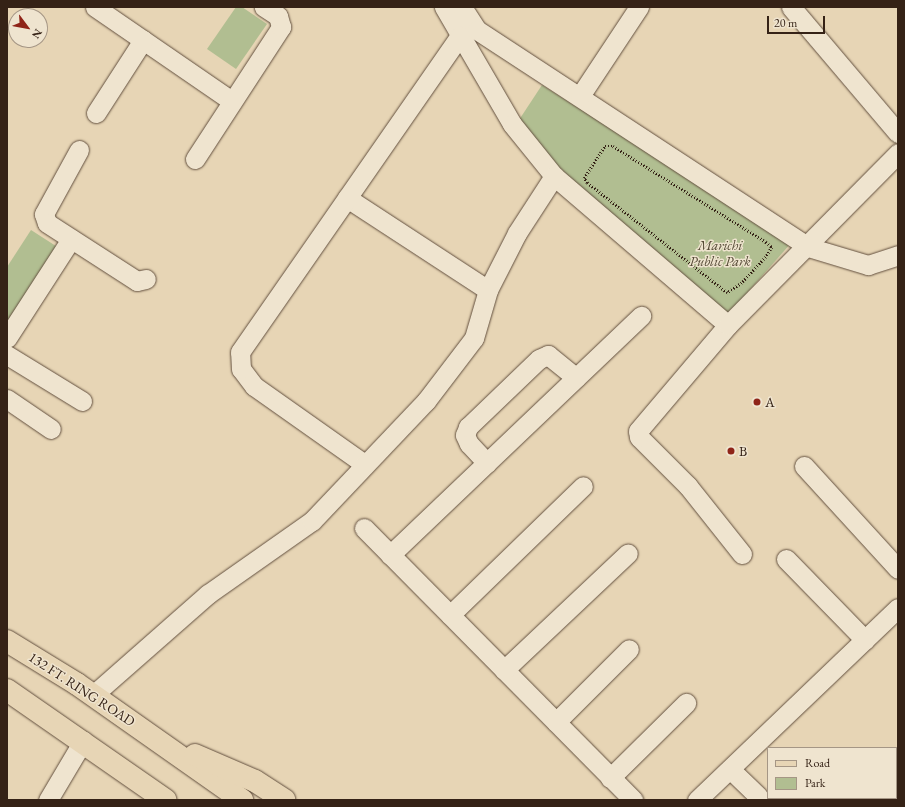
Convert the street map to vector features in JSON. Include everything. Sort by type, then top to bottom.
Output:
[{"type":"main road","name":"132 FT. RING ROAD","points":[[7,641],[93,695],[157,739]]},
{"type":"main road","points":[[7,690],[83,741],[165,800]]},
{"type":"main road","points":[[157,739],[241,799]]},
{"type":"main road","points":[[157,739],[255,781],[284,800]]},
{"type":"main road","points":[[126,771],[152,800]]},
{"type":"street","points":[[95,7],[232,101]]},
{"type":"street","points":[[195,159],[281,27],[278,16],[264,7]]},
{"type":"street","points":[[444,7],[512,124],[554,176],[728,325]]},
{"type":"street","points":[[462,7],[477,30],[580,96],[808,247],[868,265],[898,255]]},
{"type":"street","points":[[580,96],[639,7]]},
{"type":"street","points":[[792,7],[898,133]]},
{"type":"street","points":[[363,463],[254,386],[241,369],[240,352],[460,36]]},
{"type":"street","points":[[96,113],[143,40]]},
{"type":"street","points":[[79,150],[44,214],[47,223],[137,281],[146,279]]},
{"type":"street","points":[[742,554],[693,482],[639,437],[638,431],[688,384],[728,325],[808,247],[898,153]]},
{"type":"street","points":[[93,695],[208,594],[312,521],[363,463],[426,401],[474,338],[488,290],[516,233],[554,176]]},
{"type":"street","points":[[347,198],[488,290]]},
{"type":"street","points":[[7,338],[71,239]]},
{"type":"street","points":[[390,555],[641,316]]},
{"type":"street","points":[[7,355],[82,401]]},
{"type":"street","points":[[487,463],[469,444],[465,435],[468,427],[539,359],[548,355],[576,378]]},
{"type":"street","points":[[7,399],[51,429]]},
{"type":"street","points":[[804,466],[898,569]]},
{"type":"street","points":[[450,615],[583,486]]},
{"type":"street","points":[[364,528],[633,800]]},
{"type":"street","points":[[504,670],[628,553]]},
{"type":"street","points":[[786,559],[865,640]]},
{"type":"street","points":[[698,800],[898,608]]},
{"type":"street","points":[[556,722],[629,648]]},
{"type":"street","points":[[610,778],[686,703]]},
{"type":"street","points":[[48,800],[83,741]]},
{"type":"street","points":[[730,769],[758,796]]},
{"type":"path","points":[[605,146],[613,146],[676,184],[772,247],[742,283],[727,293],[584,178],[605,146]]},
{"type":"green space","points":[[236,7],[242,7],[267,24],[236,69],[207,49]]},
{"type":"green space","name":"Marichi Public Park","points":[[542,85],[792,242],[724,319],[556,172],[517,123]]},
{"type":"green space","points":[[31,230],[59,248],[7,328],[7,267]]},
{"type":"green space","points":[[803,799],[884,799],[884,800]]},
{"type":"place","name":"A","points":[[757,402]]},
{"type":"place","name":"B","points":[[731,451]]}]
